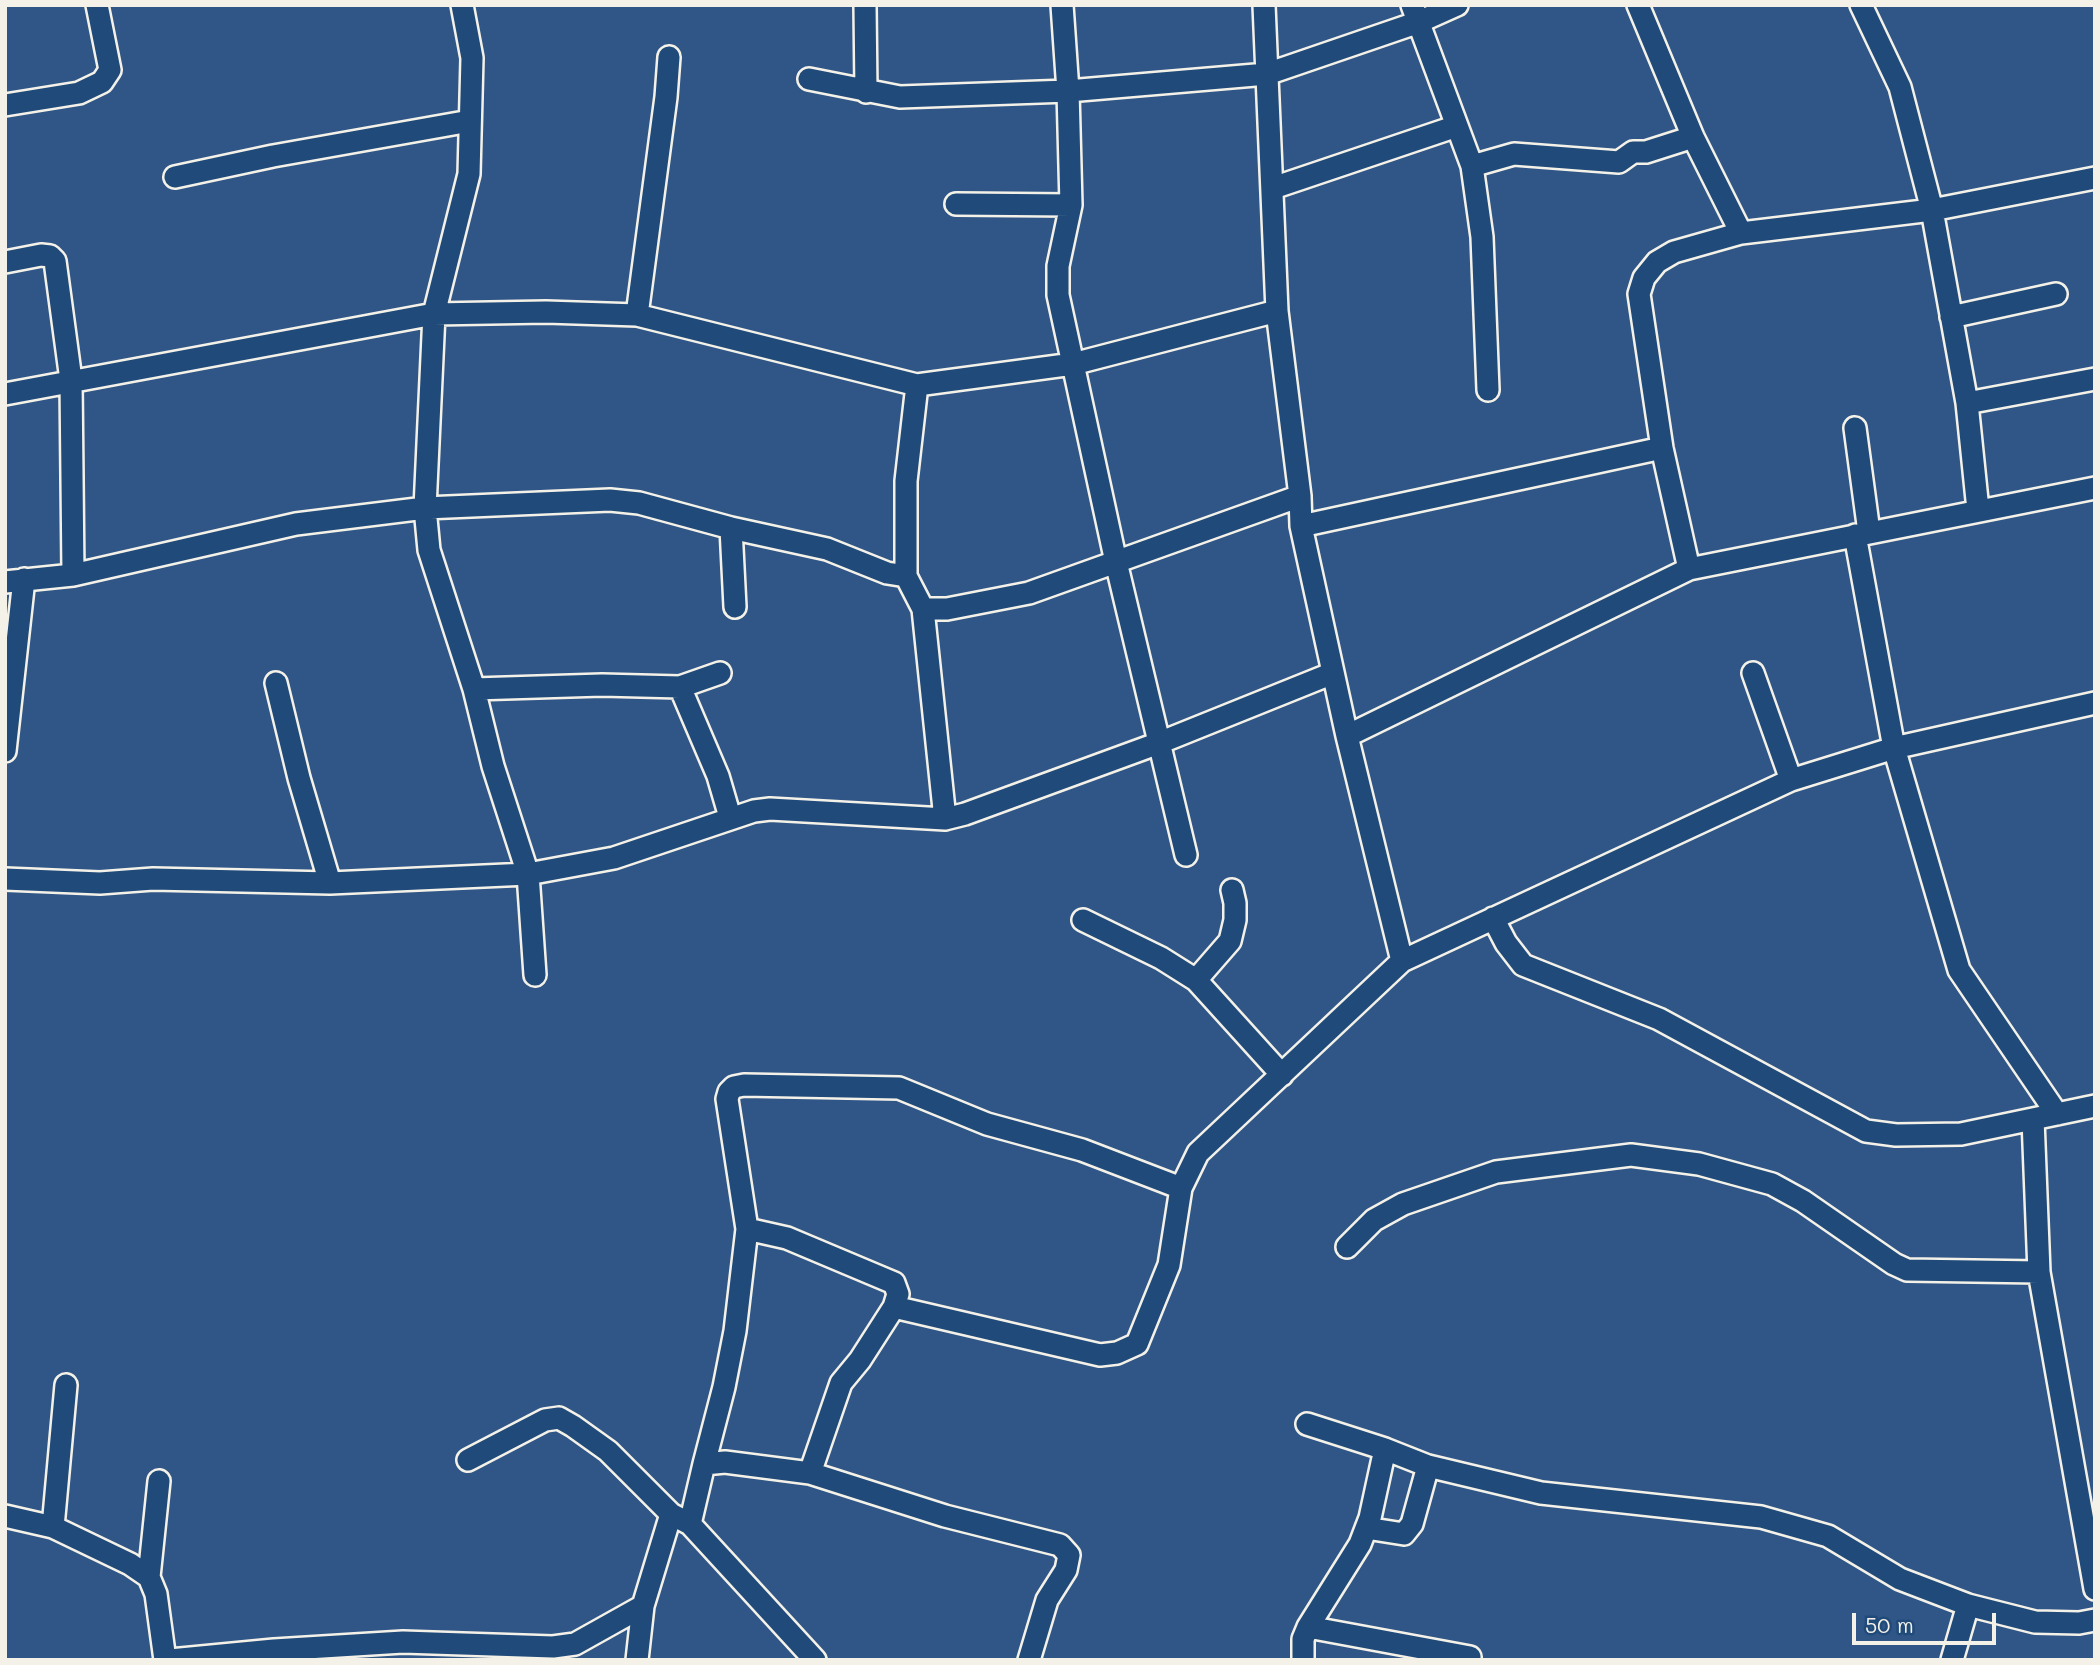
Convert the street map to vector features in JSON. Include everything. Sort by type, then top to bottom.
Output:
[{"type":"street","points":[[5,105],[79,93],[102,82],[110,70],[97,5]]},
{"type":"street","points":[[462,5],[472,58],[469,174],[434,314],[425,508],[429,550],[474,689],[493,766],[528,874],[535,975]]},
{"type":"street","points":[[865,5],[866,92]]},
{"type":"street","points":[[1062,5],[1068,91],[1071,205],[1058,265],[1058,295],[1116,562],[1186,855]]},
{"type":"street","points":[[1264,5],[1277,311],[1300,496],[1301,526],[1346,736],[1402,961]]},
{"type":"street","points":[[809,79],[900,97],[1068,91],[1267,74],[1416,14],[1457,5]]},
{"type":"street","points":[[1638,5],[1693,137],[1741,233]]},
{"type":"street","points":[[1861,5],[1905,102],[1932,211],[1967,403],[1978,510]]},
{"type":"street","points":[[1416,14],[1472,166],[1482,237],[1488,390]]},
{"type":"street","points":[[637,315],[669,57]]},
{"type":"street","points":[[175,177],[273,156],[470,121]]},
{"type":"street","points":[[1273,188],[1457,126]]},
{"type":"street","points":[[1472,166],[1514,154],[1619,162],[1633,152],[1646,152],[1693,137]]},
{"type":"street","points":[[1689,569],[1662,448],[1639,295],[1644,278],[1657,262],[1674,252],[1741,233],[1932,211],[2095,178]]},
{"type":"street","points":[[956,204],[1071,205]]},
{"type":"street","points":[[5,262],[41,255],[50,256],[55,261],[71,380],[74,575]]},
{"type":"street","points":[[1951,317],[2056,294]]},
{"type":"street","points":[[5,394],[434,314],[546,312],[637,315],[917,385],[1073,364],[1277,311]]},
{"type":"street","points":[[1967,403],[2095,379]]},
{"type":"street","points":[[917,385],[906,481],[906,576],[923,609],[945,818]]},
{"type":"street","points":[[1855,428],[1862,534],[1894,748],[1959,970],[2057,1114]]},
{"type":"street","points":[[1301,526],[1662,448]]},
{"type":"street","points":[[1346,736],[1689,569],[2095,488]]},
{"type":"street","points":[[923,609],[947,610],[1029,593],[1300,496]]},
{"type":"street","points":[[5,751],[15,580],[74,575],[296,524],[425,508],[610,500],[639,503],[732,528],[827,549],[887,573],[906,576]]},
{"type":"street","points":[[732,528],[736,607]]},
{"type":"street","points":[[474,689],[602,685],[680,687],[720,673]]},
{"type":"street","points":[[5,879],[100,883],[166,879],[330,883],[528,874],[614,858],[754,811],[945,818],[965,814],[1159,743],[1333,673]]},
{"type":"street","points":[[1753,673],[1791,780]]},
{"type":"street","points":[[276,683],[299,778],[330,883]]},
{"type":"street","points":[[680,687],[718,776],[730,817]]},
{"type":"street","points":[[894,1307],[1100,1355],[1117,1353],[1137,1344],[1169,1265],[1181,1188],[1198,1153],[1402,961],[1791,780],[1894,748],[2095,703]]},
{"type":"street","points":[[1196,980],[1230,941],[1236,920],[1232,890]]},
{"type":"street","points":[[1493,918],[1506,943],[1523,965],[1659,1019],[1866,1131],[1896,1135],[1961,1134],[2095,1106]]},
{"type":"street","points":[[1083,920],[1177,966],[1196,980],[1282,1076]]},
{"type":"street","points":[[637,1660],[643,1606],[704,1464],[735,1331],[747,1228],[727,1099],[734,1087],[899,1088],[987,1124],[1082,1150],[1181,1188]]},
{"type":"street","points":[[2033,1119],[2039,1272],[2095,1589]]},
{"type":"street","points":[[1347,1247],[1374,1220],[1403,1204],[1496,1171],[1632,1155],[1699,1164],[1772,1184],[1803,1201],[1894,1264],[1907,1270],[2039,1272]]},
{"type":"street","points":[[747,1228],[787,1238],[894,1283],[898,1294],[894,1307],[841,1384],[810,1473]]},
{"type":"street","points":[[53,1527],[66,1385]]},
{"type":"street","points":[[468,1460],[545,1420],[559,1418],[573,1426],[608,1451],[681,1519],[815,1660]]},
{"type":"street","points":[[1307,1424],[1428,1466],[1541,1493],[1761,1517],[1828,1536],[1900,1579],[1968,1605],[2035,1622],[2079,1623],[2095,1620]]},
{"type":"street","points":[[1303,1660],[1303,1639],[1308,1628],[1360,1544],[1385,1449]]},
{"type":"street","points":[[704,1464],[725,1462],[810,1473],[945,1516],[1060,1545],[1069,1555],[1066,1570],[1047,1601],[1030,1660]]},
{"type":"street","points":[[1366,1528],[1404,1534],[1412,1524],[1428,1466]]},
{"type":"street","points":[[159,1481],[149,1577],[156,1594],[168,1660],[402,1642],[553,1647],[575,1644],[643,1606]]},
{"type":"street","points":[[5,1516],[53,1527],[130,1563],[149,1577]]},
{"type":"street","points":[[1952,1660],[1968,1605]]},
{"type":"street","points":[[1308,1628],[1470,1657]]}]
